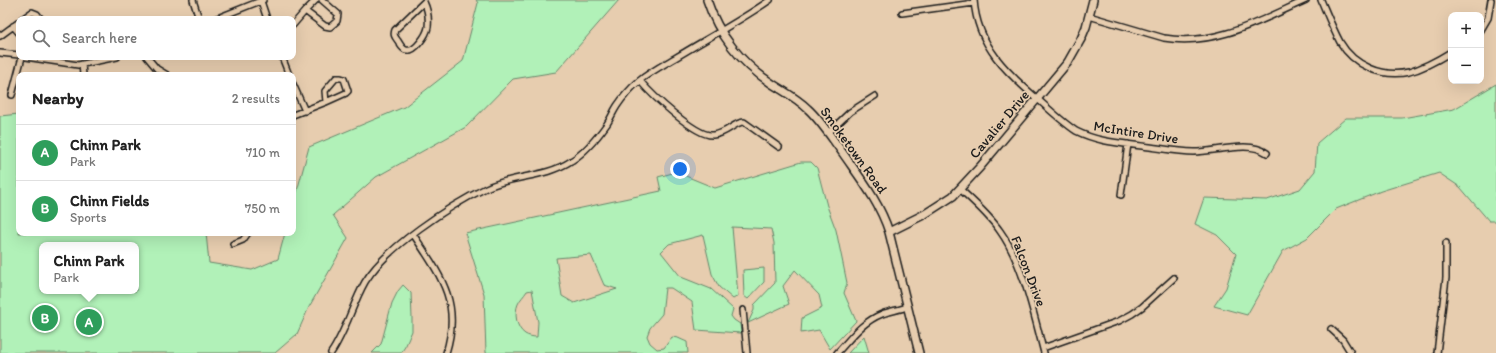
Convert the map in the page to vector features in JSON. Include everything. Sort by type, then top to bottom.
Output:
[{"type":"main road","name":"Smoketown Road","points":[[707,0],[721,30],[730,44],[750,66],[807,108],[828,133],[873,196],[885,219],[889,232],[919,353]]},
{"type":"main road","name":"Cavalier Drive","points":[[889,232],[925,214],[960,189],[1068,62],[1081,39],[1089,16],[1092,0]]},
{"type":"street","points":[[193,0],[198,16]]},
{"type":"street","points":[[222,16],[262,0],[266,16]]},
{"type":"street","points":[[296,21],[316,0]]},
{"type":"street","points":[[305,10],[325,26],[330,27],[336,21],[338,14],[322,0]]},
{"type":"street","points":[[331,353],[343,333],[360,292],[369,277],[382,260],[394,249],[447,210],[486,188],[514,179],[545,173],[571,161],[581,154],[600,134],[617,106],[640,81],[770,0]]},
{"type":"street","points":[[1089,16],[1164,38],[1199,40],[1229,33],[1246,27],[1306,0]]},
{"type":"street","points":[[1321,0],[1340,42],[1360,63],[1372,69],[1393,74],[1409,72],[1448,54]]},
{"type":"street","points":[[1484,25],[1488,18],[1491,0]]},
{"type":"street","points":[[423,1],[428,16],[427,32],[418,45],[411,50],[403,49],[394,36],[395,30],[423,1]]},
{"type":"street","points":[[902,13],[974,2]]},
{"type":"street","name":"McIntire Drive","points":[[974,2],[980,27],[990,49],[1006,72],[1068,125],[1081,134],[1104,141],[1179,151],[1195,152],[1247,147],[1259,149],[1267,153]]},
{"type":"street","points":[[26,16],[32,12],[38,16]]},
{"type":"street","points":[[0,36],[16,24]]},
{"type":"street","points":[[13,26],[16,30]]},
{"type":"street","points":[[0,53],[16,55]]},
{"type":"street","points":[[18,72],[21,60]]},
{"type":"street","points":[[44,60],[82,64],[102,60]]},
{"type":"street","points":[[149,60],[156,69],[162,72]]},
{"type":"street","points":[[283,60],[288,72]]},
{"type":"street","points":[[82,64],[83,72]]},
{"type":"street","points":[[296,114],[305,111],[326,102],[346,93],[348,91],[346,81],[344,79],[336,78],[328,86],[325,91],[326,102]]},
{"type":"street","points":[[12,95],[16,80]]},
{"type":"street","points":[[640,81],[661,103],[701,133],[711,135],[719,134],[725,132],[737,123],[744,122],[779,147]]},
{"type":"street","points":[[296,91],[305,111]]},
{"type":"street","points":[[828,133],[850,112],[874,96]]},
{"type":"street","points":[[1121,195],[1128,144]]},
{"type":"street","name":"Falcon Drive","points":[[960,189],[985,212],[1005,238],[1012,251],[1024,282],[1044,351]]},
{"type":"street","points":[[413,234],[437,270],[448,296],[452,322],[446,353]]},
{"type":"street","points":[[233,244],[243,240],[246,236]]},
{"type":"street","points":[[1437,353],[1446,278],[1446,243]]},
{"type":"street","points":[[1044,351],[1126,318],[1142,307],[1174,278]]},
{"type":"street","points":[[837,353],[852,335],[870,321],[884,313],[907,308]]},
{"type":"street","points":[[743,310],[747,353]]},
{"type":"street","points":[[1331,329],[1343,340],[1351,353]]},
{"type":"green space","points":[[476,0],[619,0],[556,72],[513,79],[466,127],[376,177],[333,215],[348,238],[309,307],[297,334],[275,353],[0,353],[0,116],[16,114],[16,236],[206,236],[209,263],[252,270],[278,259],[284,236],[296,236],[296,195],[309,147],[404,107],[463,61],[478,3]]},
{"type":"green space","points":[[1496,84],[1496,221],[1489,221],[1460,187],[1439,173],[1381,191],[1336,209],[1307,238],[1283,251],[1247,315],[1214,306],[1226,288],[1236,254],[1217,235],[1195,224],[1204,198],[1267,200],[1300,189],[1315,171],[1317,143],[1346,118],[1402,118],[1454,109]]},
{"type":"green space","points":[[801,162],[811,162],[817,168],[827,206],[836,230],[847,283],[844,293],[856,321],[830,349],[819,330],[801,333],[802,318],[822,308],[819,295],[795,270],[783,286],[789,304],[748,323],[754,310],[754,305],[775,283],[774,243],[771,229],[732,227],[738,296],[733,299],[719,287],[712,274],[703,235],[669,244],[661,252],[681,277],[711,289],[733,309],[731,316],[740,324],[741,333],[696,330],[692,302],[671,288],[665,288],[662,314],[650,328],[647,336],[650,343],[657,349],[664,348],[672,337],[678,338],[687,342],[688,353],[486,353],[484,294],[465,233],[661,191],[658,177],[676,172],[715,188]],"holes":[[[591,255],[604,285],[617,289],[574,303],[562,296],[556,258]],[[532,290],[538,322],[537,337],[532,337],[525,334],[520,328],[516,316],[518,304],[527,291]]]},
{"type":"green space","points":[[764,268],[764,282],[748,299],[744,296],[743,270]]},
{"type":"green space","points":[[403,285],[411,293],[412,331],[406,345],[401,353],[372,353],[381,344],[392,303]]},
{"type":"green space","points":[[864,336],[869,353],[848,353]]},
{"type":"place","name":"Chinn Fields","points":[[45,318]]},
{"type":"place","name":"Chinn Park","points":[[89,322]]}]
